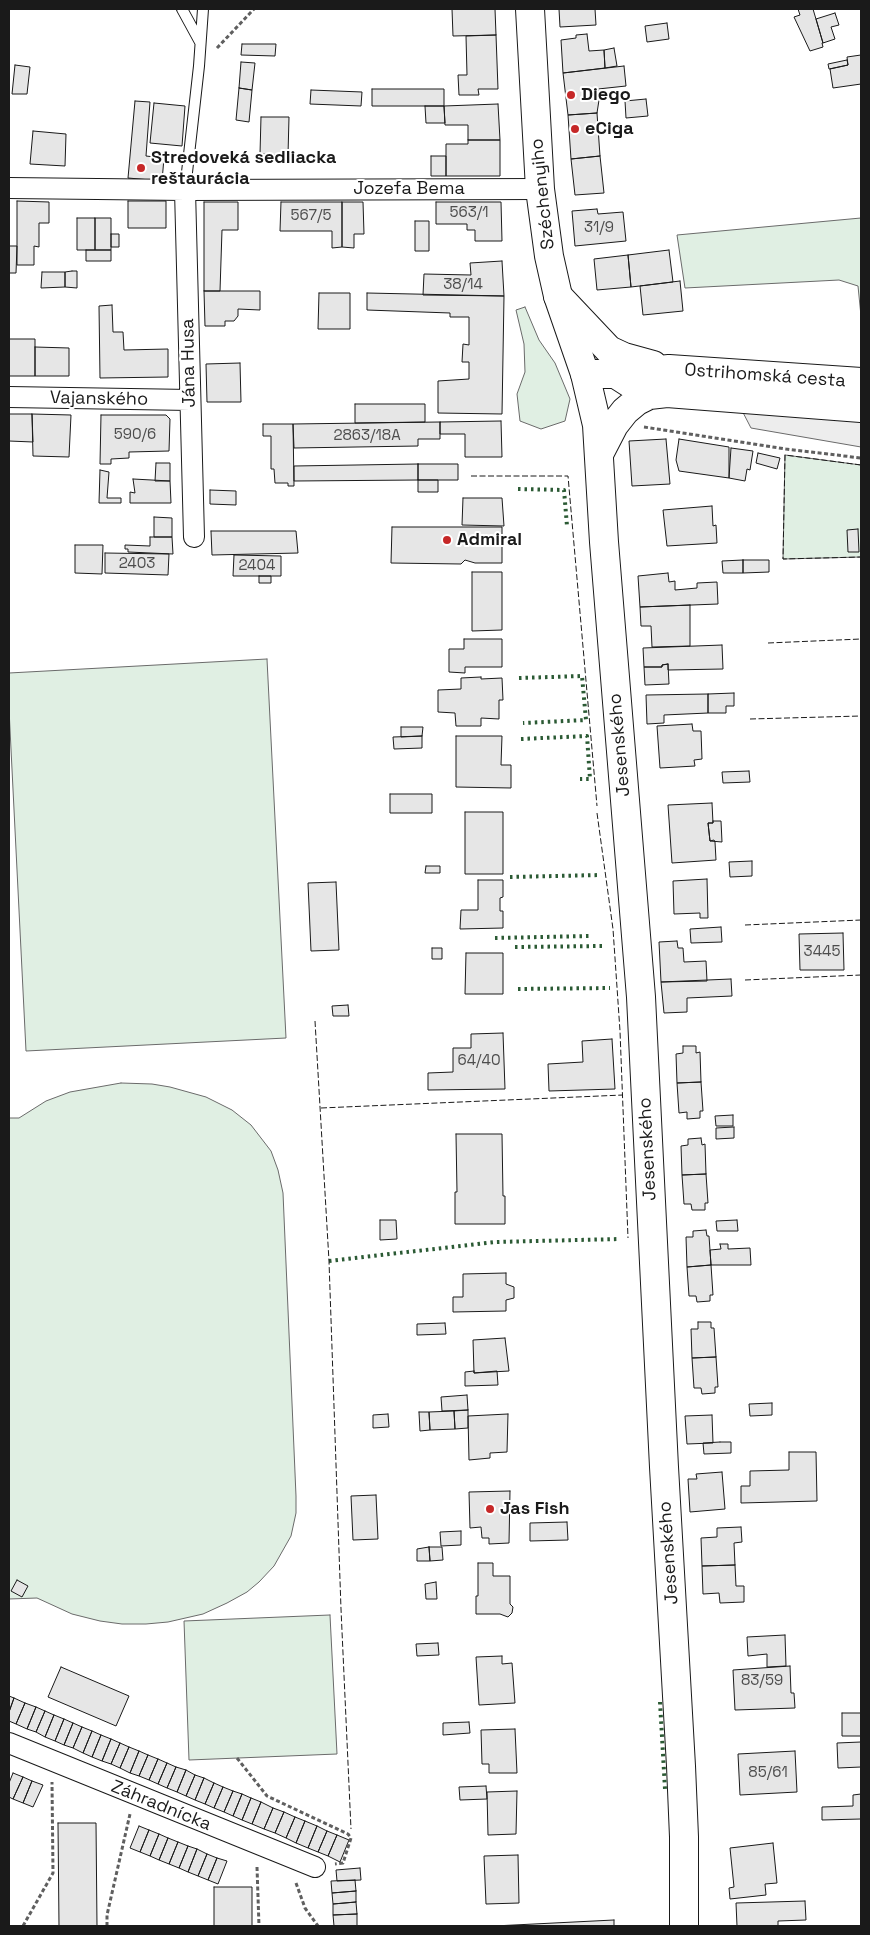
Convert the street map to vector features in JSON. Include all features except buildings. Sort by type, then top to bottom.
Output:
[{"type":"main road","name":"Széchenyiho","points":[[530,9],[540,189],[549,256],[558,296],[586,374]]},
{"type":"main road","points":[[558,296],[609,350],[642,363],[668,381]]},
{"type":"main road","points":[[586,374],[617,374],[636,371],[668,381],[861,408]]},
{"type":"main road","name":"Jesenského","points":[[586,374],[597,425],[606,571],[641,996],[681,1766],[684,1837],[684,1926]]},
{"type":"main road","points":[[598,454],[614,425],[625,412],[637,401],[668,381]]},
{"type":"main road","name":"Ostrihomská cesta","points":[[668,381],[861,382]]},
{"type":"street","name":"Jozefa Bema","points":[[9,188],[185,190],[540,189]]},
{"type":"street","name":"Jána Husa","points":[[185,190],[194,537]]},
{"type":"street","name":"Vajanského","points":[[9,397],[190,400]]},
{"type":"street","name":"Záhradnícka","points":[[9,1743],[315,1867]]},
{"type":"lane","points":[[182,9],[201,43]]},
{"type":"lane","points":[[185,190],[199,66],[203,9]]},
{"type":"path","points":[[199,66],[254,9]]},
{"type":"path","points":[[642,426],[786,449],[861,458]]},
{"type":"path","points":[[237,1758],[267,1796],[348,1834],[351,1838],[343,1863],[315,1867]]},
{"type":"path","points":[[23,1926],[53,1873],[52,1762]]},
{"type":"path","points":[[107,1926],[107,1915],[134,1795]]},
{"type":"path","points":[[257,1844],[259,1926]]},
{"type":"path","points":[[285,1856],[305,1908],[318,1926]]},
{"type":"green space","points":[[861,218],[861,316],[858,286],[839,280],[685,288],[677,235]]},
{"type":"green space","points":[[525,307],[539,340],[555,363],[570,399],[565,421],[541,429],[520,421],[517,394],[525,372],[524,344],[516,310]]},
{"type":"green space","points":[[785,455],[861,465],[861,557],[783,559]]},
{"type":"green space","points":[[267,659],[286,1038],[26,1051],[9,709],[9,673]]},
{"type":"green space","points":[[121,1083],[152,1084],[170,1087],[206,1097],[232,1110],[251,1125],[271,1151],[278,1170],[283,1193],[296,1496],[296,1513],[291,1536],[274,1566],[247,1592],[203,1614],[168,1622],[146,1624],[122,1624],[100,1621],[72,1614],[37,1598],[9,1599],[9,1118],[19,1118],[46,1101],[70,1092]]},
{"type":"green space","points":[[330,1615],[337,1754],[189,1760],[184,1621]]},
{"type":"shaded area","points":[[736,399],[861,408],[861,447],[751,428]]},
{"type":"hedge","points":[[518,489],[564,490],[567,526]]},
{"type":"hedge","points":[[519,678],[582,676],[586,720],[523,723]]},
{"type":"hedge","points":[[521,739],[587,736],[590,779],[580,779]]},
{"type":"hedge","points":[[510,877],[601,875]]},
{"type":"hedge","points":[[495,938],[589,936]]},
{"type":"hedge","points":[[515,947],[604,946]]},
{"type":"hedge","points":[[518,989],[610,988]]},
{"type":"hedge","points":[[329,1261],[495,1242],[620,1239]]},
{"type":"hedge","points":[[660,1702],[665,1789]]},
{"type":"fence","points":[[861,465],[785,455],[783,559],[861,557]]},
{"type":"fence","points":[[471,476],[568,476],[597,806]]},
{"type":"fence","points":[[768,643],[861,639]]},
{"type":"fence","points":[[750,719],[861,716]]},
{"type":"fence","points":[[597,813],[613,929],[620,1031],[628,1238]]},
{"type":"fence","points":[[745,925],[861,920]]},
{"type":"fence","points":[[745,980],[861,975]]},
{"type":"fence","points":[[315,1021],[329,1261],[351,1829]]},
{"type":"fence","points":[[321,1108],[623,1095]]},
{"type":"place","name":"Diego","points":[[571,95]]},
{"type":"place","name":"eCiga","points":[[575,129]]},
{"type":"place","name":"Stredoveká sedliacka reštaurácia","points":[[141,168]]},
{"type":"place","name":"Admiral","points":[[447,540]]},
{"type":"place","name":"Jas Fish","points":[[490,1509]]}]
